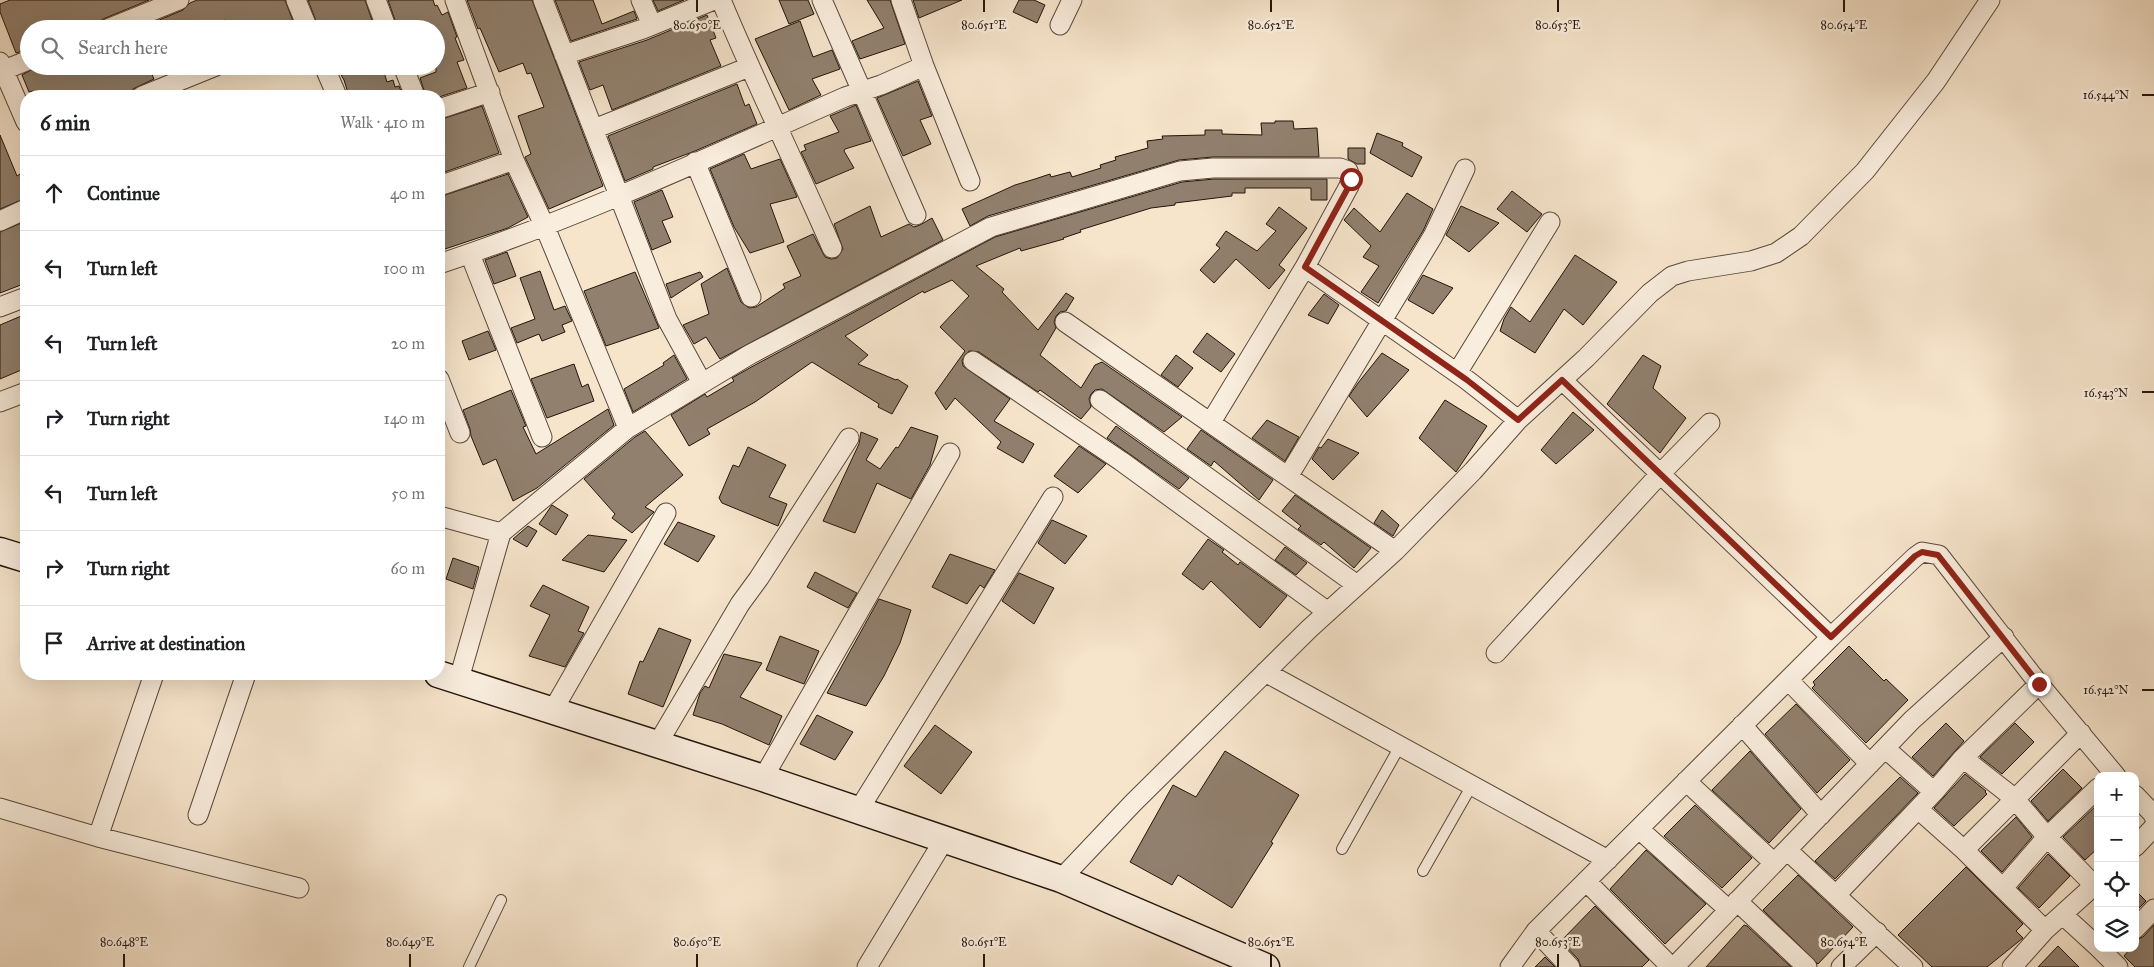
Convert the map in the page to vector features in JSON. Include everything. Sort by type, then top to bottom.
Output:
[{"type":"street","points":[[130,20],[180,0]]},
{"type":"street","points":[[296,0],[303,20]]},
{"type":"street","points":[[376,0],[384,20]]},
{"type":"street","points":[[455,0],[514,160],[545,227],[628,428]]},
{"type":"street","points":[[543,0],[667,319],[702,384]]},
{"type":"street","points":[[641,0],[652,25]]},
{"type":"street","points":[[564,56],[652,25],[714,0]]},
{"type":"street","points":[[721,0],[749,67],[778,126],[832,248]]},
{"type":"street","points":[[822,0],[916,214]]},
{"type":"street","points":[[901,0],[924,66],[970,181]]},
{"type":"street","points":[[1060,25],[1072,0]]},
{"type":"street","points":[[1062,879],[1140,796],[1265,672],[1395,551],[1473,471],[1518,420],[1562,380],[1650,293],[1672,276],[1688,271],[1751,261],[1776,253],[1802,236],[1865,171],[1936,81],[1990,0]]},
{"type":"street","points":[[20,62],[2,66],[20,108]]},
{"type":"street","points":[[445,262],[545,227],[778,126],[861,92],[881,86],[924,66]]},
{"type":"street","points":[[594,129],[749,67]]},
{"type":"street","points":[[175,90],[201,75]]},
{"type":"street","points":[[328,75],[334,90]]},
{"type":"street","points":[[407,75],[413,90]]},
{"type":"street","points":[[445,106],[490,92]]},
{"type":"street","points":[[445,184],[514,160]]},
{"type":"street","points":[[695,162],[750,297]]},
{"type":"street","points":[[1211,422],[1305,267],[1349,186],[1351,179],[1348,170],[1340,168],[1213,168],[1180,171],[991,227],[748,356],[628,428],[501,533],[448,677],[658,743],[1062,879],[1266,967]]},
{"type":"street","points":[[1289,475],[1433,236],[1465,169]]},
{"type":"street","points":[[0,221],[20,212]]},
{"type":"street","points":[[1457,373],[1550,222]]},
{"type":"street","points":[[470,254],[542,437]]},
{"type":"street","points":[[1305,267],[1457,373],[1518,420]]},
{"type":"street","points":[[0,307],[20,299]]},
{"type":"street","points":[[1066,322],[1141,376],[1289,475],[1395,551]]},
{"type":"street","points":[[973,361],[1121,461],[1328,612]]},
{"type":"street","points":[[1562,380],[1831,637]]},
{"type":"street","points":[[0,402],[20,394]]},
{"type":"street","points":[[445,394],[460,432]]},
{"type":"street","points":[[1100,400],[1358,585]]},
{"type":"street","points":[[1496,653],[1660,474],[1710,423]]},
{"type":"street","points":[[658,743],[740,604],[759,578],[849,438]]},
{"type":"street","points":[[763,778],[950,453]]},
{"type":"street","points":[[858,811],[1053,497]]},
{"type":"street","points":[[553,710],[666,512]]},
{"type":"street","points":[[445,518],[501,533]]},
{"type":"street","points":[[0,551],[20,557]]},
{"type":"street","points":[[1510,967],[1536,931],[1831,637],[1915,556],[1922,552],[1938,555],[2111,772]]},
{"type":"street","points":[[1586,881],[1681,965],[1733,906],[1912,720],[2004,637]]},
{"type":"street","points":[[1265,672],[1608,860]]},
{"type":"street","points":[[98,837],[152,680]]},
{"type":"street","points":[[198,815],[244,680]]},
{"type":"street","points":[[1788,680],[1870,764]]},
{"type":"street","points":[[1836,895],[1934,792],[1963,758],[2039,684]]},
{"type":"street","points":[[1742,725],[1821,815]]},
{"type":"street","points":[[1964,850],[2014,798],[2081,734]]},
{"type":"street","points":[[1885,748],[1934,792]]},
{"type":"street","points":[[1963,758],[2014,798],[2047,837],[2094,882]]},
{"type":"street","points":[[1686,781],[1781,856],[1836,895],[1914,967]]},
{"type":"street","points":[[2002,888],[2047,837],[2094,792]]},
{"type":"street","points":[[2139,799],[2154,817]]},
{"type":"street","points":[[0,808],[98,837],[299,888]]},
{"type":"street","points":[[1918,809],[1964,850],[2045,930]]},
{"type":"street","points":[[2139,843],[2154,827]]},
{"type":"street","points":[[1638,829],[1807,967]]},
{"type":"street","points":[[867,967],[944,840]]},
{"type":"street","points":[[2012,967],[2045,930],[2094,886]]},
{"type":"street","points":[[2139,925],[2154,909]]},
{"type":"street","points":[[2063,915],[2107,956]]},
{"type":"street","points":[[1536,931],[1570,967]]},
{"type":"street","points":[[1841,967],[1878,932]]},
{"type":"lane","points":[[1342,849],[1400,746]]},
{"type":"lane","points":[[1423,871],[1472,786]]},
{"type":"lane","points":[[469,967],[501,900]]},
{"type":"building","points":[[10,0],[149,0],[101,20],[20,20],[20,52],[16,53],[0,12],[0,4]]},
{"type":"building","points":[[197,0],[285,0],[293,20],[159,20],[183,10],[190,3]]},
{"type":"building","points":[[308,0],[365,0],[372,20],[316,20]]},
{"type":"building","points":[[388,0],[433,0],[442,15],[448,12],[457,37],[455,38],[464,60],[457,62],[467,88],[445,95],[445,90],[424,90],[420,78],[428,75],[445,75],[445,20],[395,20]]},
{"type":"building","points":[[467,0],[532,0],[603,186],[549,209],[525,157],[531,154],[518,116],[544,107],[531,73],[527,74],[523,63],[499,72],[480,28],[478,29]]},
{"type":"building","points":[[555,0],[593,0],[602,24],[634,11],[637,19],[571,41]]},
{"type":"building","points":[[653,0],[684,0],[658,11]]},
{"type":"building","points":[[779,0],[808,0],[814,14],[789,24]]},
{"type":"building","points":[[867,0],[890,0],[905,44],[860,59],[852,41],[884,28]]},
{"type":"building","points":[[913,0],[962,0],[919,18]]},
{"type":"building","points":[[1019,0],[1034,0],[1045,5],[1037,23],[1013,12]]},
{"type":"building","points":[[707,15],[716,38],[710,40],[721,66],[612,110],[603,85],[590,90],[579,62],[647,40]]},
{"type":"building","points":[[800,21],[813,57],[832,50],[840,69],[812,79],[821,95],[789,110],[755,39]]},
{"type":"building","points":[[22,75],[152,75],[154,79],[133,90],[28,90]]},
{"type":"building","points":[[341,75],[385,75],[387,82],[393,80],[395,87],[399,86],[401,90],[347,90]]},
{"type":"building","points":[[918,81],[932,116],[920,120],[931,144],[903,156],[877,98]]},
{"type":"building","points":[[737,84],[745,106],[749,104],[757,124],[653,167],[653,169],[625,181],[608,136]]},
{"type":"building","points":[[856,105],[871,141],[845,149],[844,151],[854,168],[816,184],[801,152],[806,150],[804,145],[839,132],[830,116]]},
{"type":"building","points":[[482,106],[499,153],[445,172],[445,118]]},
{"type":"building","points":[[1275,121],[1293,121],[1294,129],[1317,128],[1319,157],[1213,157],[1179,160],[988,216],[970,226],[962,209],[1015,185],[1050,174],[1051,177],[1070,172],[1072,177],[1101,168],[1100,165],[1116,160],[1115,157],[1148,148],[1147,141],[1163,139],[1162,136],[1205,135],[1205,130],[1222,130],[1222,134],[1262,135],[1261,123],[1275,123]]},
{"type":"building","points":[[1377,133],[1403,143],[1402,146],[1422,157],[1412,177],[1370,153]]},
{"type":"building","points":[[0,135],[17,176],[20,174],[20,201],[0,209]]},
{"type":"building","points":[[1348,148],[1365,148],[1365,164],[1357,164],[1348,159]]},
{"type":"building","points":[[744,154],[751,169],[780,159],[797,197],[770,204],[784,242],[750,253],[734,227],[710,169]]},
{"type":"building","points":[[508,174],[528,217],[508,228],[445,249],[445,195]]},
{"type":"building","points":[[1214,179],[1327,179],[1327,200],[1311,200],[1311,188],[1245,188],[1245,193],[1232,193],[1232,196],[1151,208],[1080,230],[1081,232],[1064,239],[1021,251],[1020,248],[976,266],[1004,289],[1002,292],[1038,330],[1066,293],[1074,298],[1066,311],[1060,312],[1056,316],[1054,322],[1056,328],[1040,355],[1081,388],[1095,365],[1102,362],[1182,417],[1164,432],[1102,389],[1095,390],[1091,394],[1089,399],[1091,407],[1081,419],[1040,390],[1038,392],[979,352],[969,351],[962,360],[963,366],[1010,399],[994,421],[1034,444],[1023,463],[997,448],[1001,442],[955,398],[946,410],[935,393],[965,351],[940,327],[969,296],[952,280],[924,293],[923,291],[845,336],[868,355],[858,364],[897,379],[908,386],[892,414],[878,407],[879,404],[812,362],[755,402],[707,429],[710,434],[689,446],[671,415],[705,394],[707,397],[734,381],[732,378],[755,365],[995,237],[1182,182]]},
{"type":"building","points":[[662,190],[673,217],[662,221],[671,242],[652,250],[634,202]]},
{"type":"building","points":[[1512,191],[1542,214],[1527,232],[1497,209]]},
{"type":"building","points":[[1407,193],[1433,209],[1423,231],[1378,303],[1361,292],[1379,266],[1363,257],[1371,246],[1344,220],[1354,208],[1380,232]]},
{"type":"building","points":[[870,206],[881,237],[909,224],[914,227],[932,218],[943,240],[720,359],[706,337],[694,344],[683,325],[709,314],[701,284],[727,268],[741,302],[749,308],[756,307],[785,288],[783,284],[801,276],[787,246],[813,234],[825,257],[837,258],[843,249],[834,224]]},
{"type":"building","points":[[1461,206],[1499,223],[1469,252],[1446,235]]},
{"type":"building","points":[[1279,207],[1307,228],[1279,265],[1285,270],[1269,289],[1236,259],[1214,283],[1200,270],[1220,248],[1216,245],[1226,231],[1257,251],[1276,231],[1266,224]]},
{"type":"building","points":[[20,224],[20,285],[0,293],[0,232]]},
{"type":"building","points":[[507,252],[516,276],[494,284],[485,260]]},
{"type":"building","points":[[1575,255],[1617,282],[1583,325],[1564,309],[1535,353],[1500,331],[1511,307],[1530,322]]},
{"type":"building","points":[[540,271],[554,310],[565,306],[572,321],[562,325],[565,332],[542,341],[539,334],[517,343],[511,328],[535,319],[520,278]]},
{"type":"building","points":[[635,272],[659,328],[606,346],[584,291]]},
{"type":"building","points":[[700,272],[703,277],[671,298],[666,284]]},
{"type":"building","points":[[1423,275],[1453,288],[1433,314],[1408,300]]},
{"type":"building","points":[[1324,294],[1339,305],[1328,324],[1308,315]]},
{"type":"building","points":[[20,317],[20,371],[0,379],[0,325]]},
{"type":"building","points":[[488,331],[496,350],[469,360],[462,341]]},
{"type":"building","points":[[1207,333],[1235,354],[1221,372],[1193,352]]},
{"type":"building","points":[[1382,353],[1409,370],[1367,417],[1349,396]]},
{"type":"building","points":[[674,355],[687,379],[633,412],[624,389],[664,365],[663,363]]},
{"type":"building","points":[[1176,355],[1193,368],[1178,387],[1161,375]]},
{"type":"building","points":[[1643,355],[1661,366],[1653,388],[1686,418],[1660,453],[1607,404]]},
{"type":"building","points":[[574,364],[582,387],[588,384],[594,401],[547,418],[531,379]]},
{"type":"building","points":[[511,390],[526,426],[523,427],[536,454],[608,409],[614,425],[537,488],[513,501],[496,459],[483,465],[463,410]]},
{"type":"building","points":[[1445,400],[1487,426],[1456,472],[1419,438]]},
{"type":"building","points":[[1573,412],[1594,430],[1556,464],[1541,450]]},
{"type":"building","points":[[1267,420],[1299,437],[1285,461],[1252,438]]},
{"type":"building","points":[[1116,426],[1189,478],[1179,489],[1107,438]]},
{"type":"building","points":[[911,427],[938,436],[930,465],[911,499],[877,483],[855,533],[823,521],[859,444],[861,432],[878,439],[866,460],[880,469],[896,447],[898,448]]},
{"type":"building","points":[[1201,430],[1273,480],[1259,500],[1214,461],[1211,466],[1187,449]]},
{"type":"building","points":[[645,431],[683,475],[645,507],[654,512],[632,533],[612,518],[615,514],[584,479]]},
{"type":"building","points":[[1328,439],[1359,453],[1333,480],[1312,459],[1319,447],[1321,448]]},
{"type":"building","points":[[1079,446],[1106,464],[1078,493],[1054,476]]},
{"type":"building","points":[[748,447],[786,465],[769,497],[787,504],[778,526],[722,503],[719,498],[733,465],[739,467]]},
{"type":"building","points":[[1295,495],[1371,548],[1354,568],[1324,542],[1321,545],[1298,529],[1301,526],[1282,511]]},
{"type":"building","points":[[552,505],[568,515],[556,535],[539,524]]},
{"type":"building","points":[[1382,510],[1399,525],[1393,536],[1374,523]]},
{"type":"building","points":[[1052,520],[1087,536],[1065,564],[1038,543]]},
{"type":"building","points":[[678,522],[715,536],[698,562],[664,544]]},
{"type":"building","points":[[528,526],[537,531],[527,547],[513,539]]},
{"type":"building","points":[[588,535],[627,540],[604,572],[562,560]]},
{"type":"building","points":[[1208,539],[1224,550],[1222,552],[1238,565],[1240,562],[1287,596],[1260,628],[1211,581],[1203,590],[1182,574]]},
{"type":"building","points":[[1285,547],[1307,563],[1296,575],[1275,560]]},
{"type":"building","points":[[950,554],[995,570],[984,588],[980,585],[967,604],[932,587]]},
{"type":"building","points":[[453,558],[479,567],[473,589],[446,579]]},
{"type":"building","points":[[815,572],[857,593],[848,608],[807,587]]},
{"type":"building","points":[[1019,573],[1054,588],[1034,624],[1002,601]]},
{"type":"building","points":[[543,585],[589,607],[578,631],[584,633],[565,667],[529,656],[550,615],[530,606]]},
{"type":"building","points":[[879,599],[911,610],[900,643],[884,676],[866,706],[827,693]]},
{"type":"building","points":[[659,628],[691,640],[663,707],[628,694],[640,661],[643,662]]},
{"type":"building","points":[[780,636],[819,651],[804,684],[766,670]]},
{"type":"building","points":[[1849,646],[1884,681],[1886,679],[1908,700],[1866,743],[1812,688],[1815,685],[1813,682]]},
{"type":"building","points":[[724,654],[762,663],[740,697],[782,716],[769,745],[722,724],[693,715],[700,693],[705,686],[709,688]]},
{"type":"building","points":[[1796,704],[1850,760],[1817,793],[1765,734]]},
{"type":"building","points":[[817,715],[853,732],[835,760],[800,744]]},
{"type":"building","points":[[1946,723],[1964,741],[1933,776],[1912,757]]},
{"type":"building","points":[[2015,723],[2034,742],[2002,774],[1980,757]]},
{"type":"building","points":[[935,725],[972,752],[941,794],[904,766]]},
{"type":"building","points":[[1225,751],[1299,795],[1271,842],[1273,843],[1232,908],[1178,875],[1172,885],[1130,862],[1173,785],[1196,797]]},
{"type":"building","points":[[1750,751],[1801,809],[1769,843],[1712,790]]},
{"type":"building","points":[[2063,769],[2082,788],[2048,821],[2031,801]]},
{"type":"building","points":[[1965,774],[1986,791],[1987,794],[1954,826],[1934,808]]},
{"type":"building","points":[[1900,777],[1918,793],[1835,879],[1815,861]]},
{"type":"building","points":[[1695,805],[1752,858],[1722,888],[1664,836]]},
{"type":"building","points":[[2094,808],[2094,852],[2085,860],[2063,837]]},
{"type":"building","points":[[2016,817],[2032,837],[2002,872],[1981,851]]},
{"type":"building","points":[[1646,850],[1706,904],[1665,944],[1610,889]]},
{"type":"building","points":[[2048,854],[2070,876],[2039,908],[2018,888]]},
{"type":"building","points":[[1966,867],[2023,924],[2016,931],[2023,938],[1987,967],[1932,967],[1898,935]]},
{"type":"building","points":[[1798,875],[1853,927],[1818,964],[1763,910]]},
{"type":"building","points":[[2139,894],[2146,901],[2139,908]]},
{"type":"building","points":[[1595,906],[1649,960],[1642,967],[1581,967],[1578,959],[1561,941]]},
{"type":"building","points":[[1744,925],[1747,926],[1791,967],[1706,967]]},
{"type":"building","points":[[2154,925],[2154,967],[2135,967],[2124,956],[2128,952],[2139,952],[2139,938],[2143,937]]},
{"type":"building","points":[[2058,946],[2079,967],[2038,967]]},
{"type":"building","points":[[1545,957],[1555,967],[1535,967]]},
{"type":"route","points":[[1351,179],[1305,267],[1467,380],[1518,420],[1562,380],[1831,637],[1915,556],[1922,552],[1938,555],[2039,684]]}]
